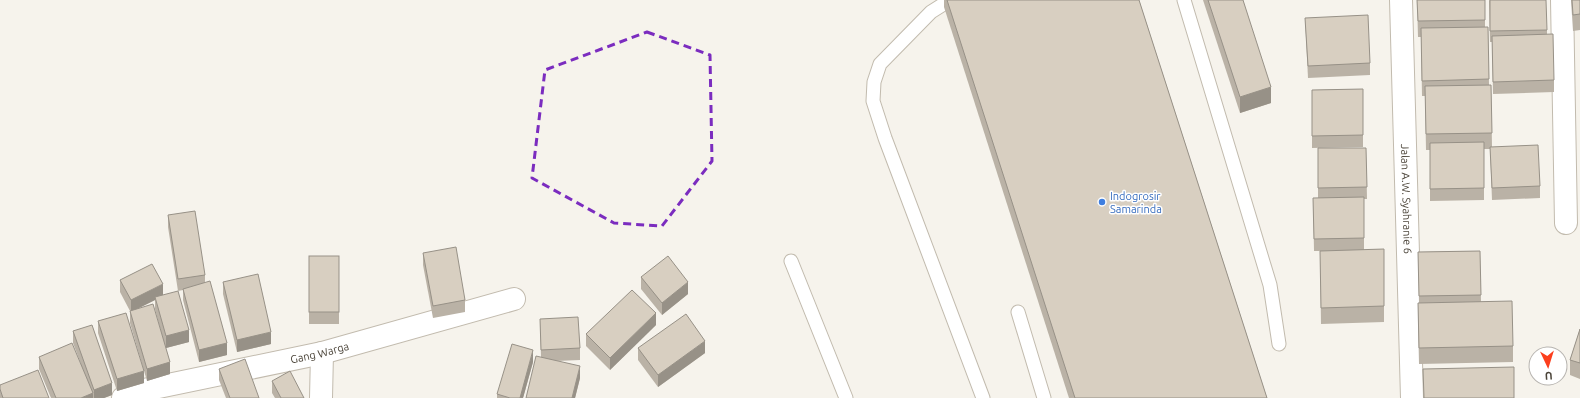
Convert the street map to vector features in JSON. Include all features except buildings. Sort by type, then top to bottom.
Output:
[{"type":"street","name":"Jalan A.W. Syahranie 6","points":[[1401,0],[1412,398]]},
{"type":"street","points":[[1562,0],[1566,223]]},
{"type":"street","name":"Gang Warga","points":[[123,398],[144,390],[322,352],[514,298]]},
{"type":"street","points":[[321,398],[322,352]]},
{"type":"lane","points":[[950,0],[931,12],[880,64],[874,82],[873,101],[885,138],[983,398]]},
{"type":"lane","points":[[1184,0],[1270,285],[1279,344]]},
{"type":"lane","points":[[791,261],[846,398]]},
{"type":"lane","points":[[1018,312],[1044,398]]},
{"type":"highlighted area","points":[[647,32],[710,55],[712,161],[662,226],[614,223],[532,178],[545,70]]},
{"type":"place","name":"Indogrosir Samarinda","points":[[1102,202]]}]
